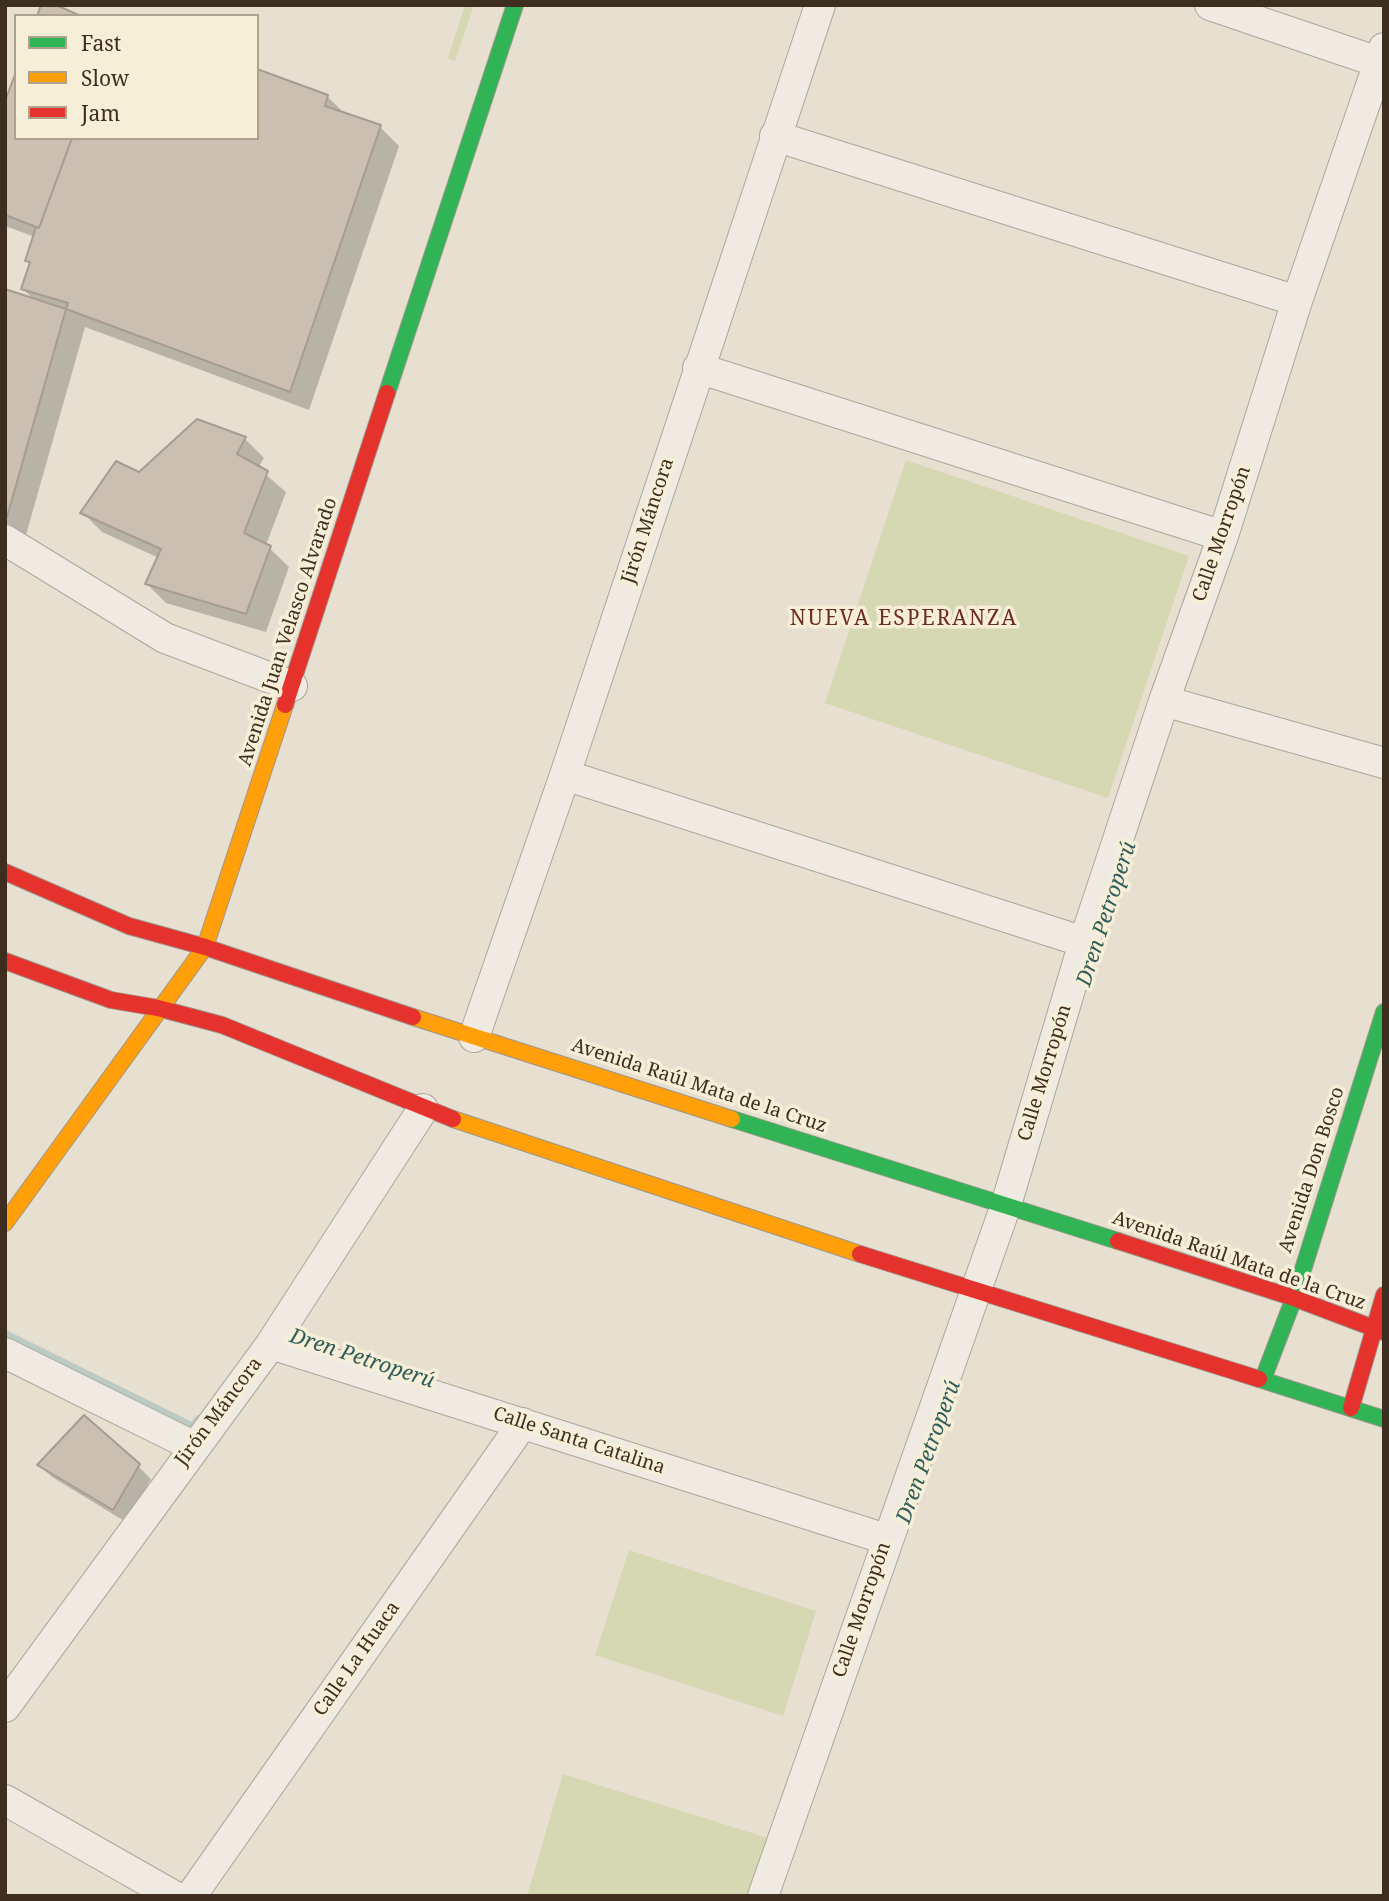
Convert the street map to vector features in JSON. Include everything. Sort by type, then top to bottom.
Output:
[{"type":"main road","name":"Avenida Juan Velasco Alvarado","points":[[5,1223],[158,1008],[205,947],[515,5]]},
{"type":"main road","name":"Avenida Raúl Mata de la Cruz","points":[[5,872],[57,897],[129,926],[205,947],[474,1037],[1006,1205],[1293,1298],[1379,1331]]},
{"type":"main road","points":[[5,961],[111,1000],[158,1008],[222,1025],[423,1109],[898,1266],[976,1288],[1384,1419]]},
{"type":"main road","name":"Avenida Don Bosco","points":[[1263,1379],[1293,1298],[1384,1012]]},
{"type":"main road","points":[[1351,1408],[1379,1331],[1384,1295]]},
{"type":"street","name":"Jirón Máncora","points":[[474,1037],[565,775],[820,5]]},
{"type":"street","points":[[1210,5],[1382,58]]},
{"type":"street","name":"Calle Morropón","points":[[763,1896],[886,1539],[1006,1205],[1084,942],[1164,701],[1223,536],[1297,301],[1382,58]]},
{"type":"street","points":[[775,136],[1297,301]]},
{"type":"street","points":[[698,368],[1223,536]]},
{"type":"street","points":[[5,540],[165,638],[292,686]]},
{"type":"street","points":[[1164,701],[1384,763]]},
{"type":"street","points":[[565,775],[1084,942]]},
{"type":"street","name":"Jirón Máncora","points":[[5,1707],[193,1446],[271,1344],[423,1109]]},
{"type":"street","name":"Calle Santa Catalina","points":[[271,1344],[886,1539]]},
{"type":"street","points":[[5,1353],[193,1446]]},
{"type":"street","name":"Calle La Huaca","points":[[191,1896],[523,1423]]},
{"type":"street","points":[[5,1800],[174,1896]]},
{"type":"green space","points":[[465,5],[474,5],[455,61],[448,58]]},
{"type":"green space","points":[[906,460],[1189,556],[1108,798],[825,703]]},
{"type":"green space","points":[[629,1550],[816,1611],[783,1716],[595,1655]]},
{"type":"green space","points":[[563,1774],[768,1838],[748,1896],[527,1896]]},
{"type":"building","points":[[41,5],[56,5],[76,14],[38,14]]},
{"type":"building","points":[[259,70],[328,95],[325,106],[381,125],[290,392],[66,309],[68,303],[21,289],[30,262],[25,261],[36,227],[39,228],[71,140],[259,140]]},
{"type":"building","points":[[14,77],[14,140],[71,140],[39,228],[5,215],[5,101]]},
{"type":"building","points":[[5,289],[66,309],[7,517],[5,516]]},
{"type":"building","points":[[197,419],[246,437],[237,454],[268,471],[244,533],[271,546],[246,614],[145,584],[161,549],[80,513],[116,461],[139,472]]},
{"type":"building","points":[[84,1415],[140,1464],[113,1510],[37,1465]]},
{"type":"waterway","name":"Dren Petroperú","points":[[5,1335],[193,1428],[199,1420]]},
{"type":"traffic: fast","points":[[387,393],[515,5]]},
{"type":"traffic: fast","points":[[1263,1379],[1294,1298],[1384,1012]]},
{"type":"traffic: fast","points":[[732,1119],[1118,1241]]},
{"type":"traffic: fast","points":[[1259,1379],[1384,1419]]},
{"type":"traffic: slow","points":[[5,1223],[205,947],[285,705]]},
{"type":"traffic: slow","points":[[413,1017],[732,1119]]},
{"type":"traffic: slow","points":[[453,1119],[860,1254]]},
{"type":"traffic: jam","points":[[285,705],[387,393]]},
{"type":"traffic: jam","points":[[5,872],[129,926],[205,947],[413,1017]]},
{"type":"traffic: jam","points":[[5,961],[111,1000],[158,1008],[222,1025],[453,1119]]},
{"type":"traffic: jam","points":[[1118,1241],[1294,1298],[1384,1332]]},
{"type":"traffic: jam","points":[[860,1254],[1259,1379]]},
{"type":"traffic: jam","points":[[1351,1408],[1384,1295]]},
{"type":"district","name":"NUEVA ESPERANZA","points":[[904,619]]}]
